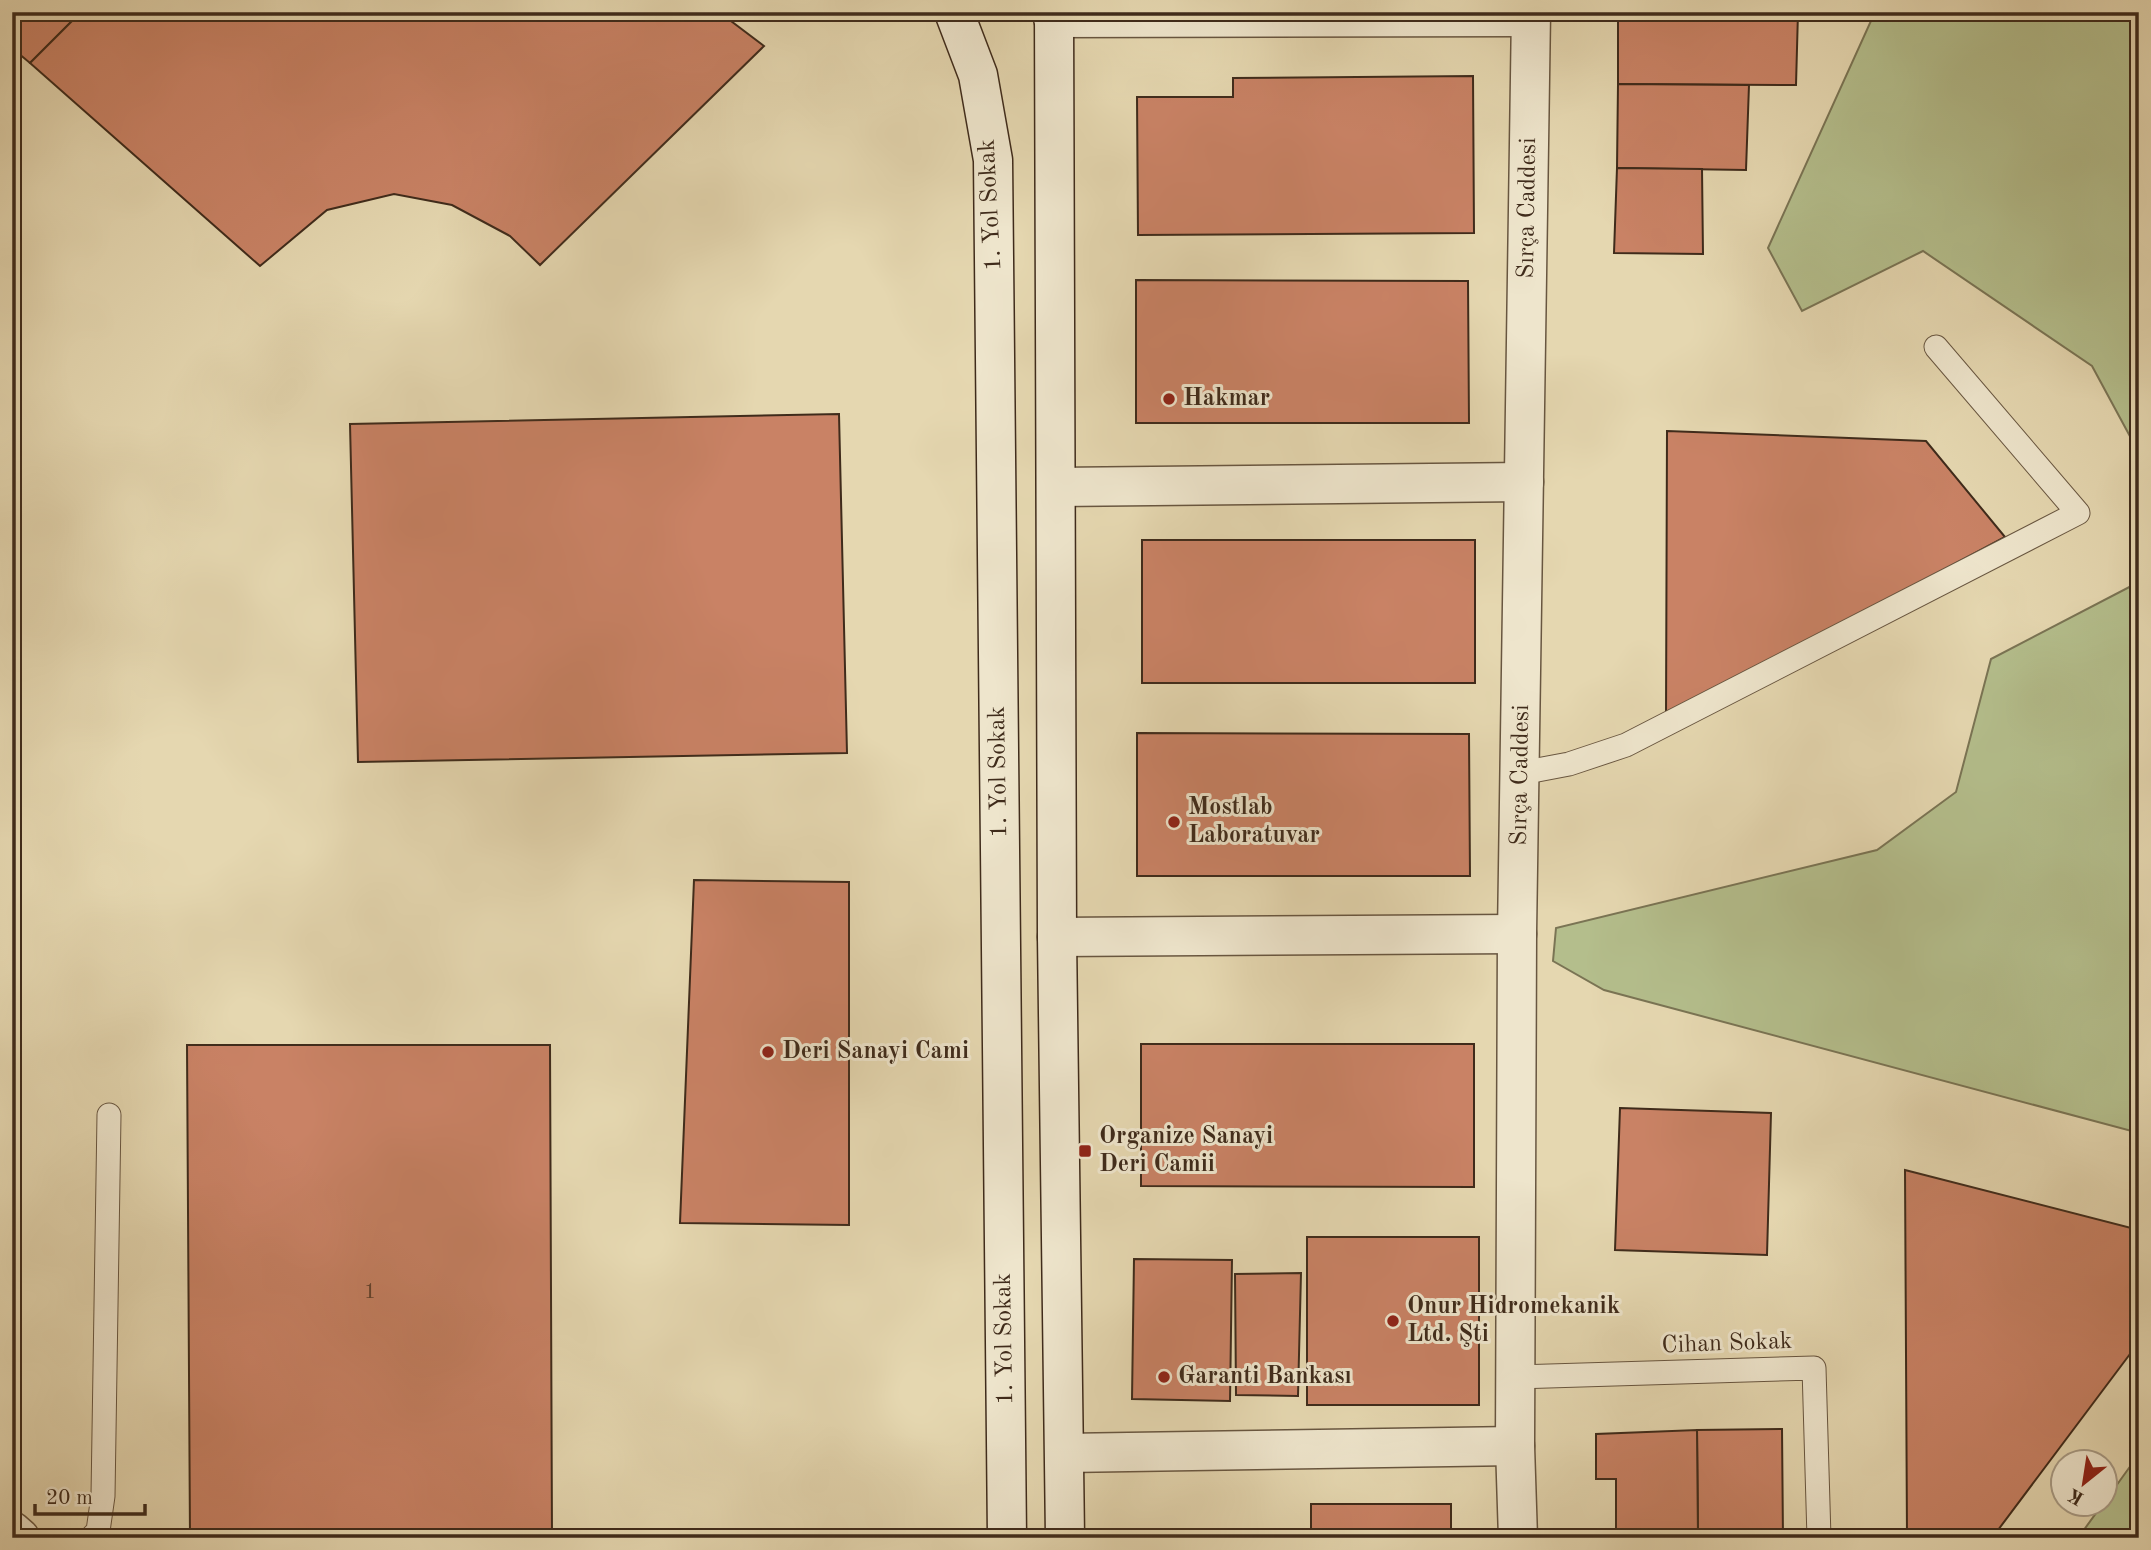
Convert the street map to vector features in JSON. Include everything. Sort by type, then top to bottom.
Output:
[{"type":"street","name":"1. Yol Sokak","points":[[954,12],[978,75],[993,160],[1007,1538]]},
{"type":"street","points":[[1065,1538],[1057,937],[1054,15],[1531,14]]},
{"type":"street","name":"Sırça Caddesi","points":[[1518,1538],[1514,1446],[1517,934],[1531,14]]},
{"type":"street","points":[[1056,487],[1524,482]]},
{"type":"street","points":[[1057,937],[1517,934]]},
{"type":"street","points":[[1065,1453],[1514,1446]]},
{"type":"street","points":[[12,1531],[20,1538]]},
{"type":"lane","points":[[1521,773],[1569,764],[1626,745],[2078,513],[1936,347]]},
{"type":"lane","points":[[91,1538],[98,1531],[103,1496],[109,1115]]},
{"type":"lane","name":"Cihan Sokak","points":[[1515,1377],[1814,1368],[1819,1538]]},
{"type":"green space","points":[[1875,12],[2139,12],[2139,453],[2092,366],[1923,251],[1802,311],[1768,248]]},
{"type":"green space","points":[[2139,582],[2139,1133],[1604,990],[1553,961],[1556,928],[1877,850],[1956,792],[1991,659]]},
{"type":"green space","points":[[2139,1454],[2139,1538],[2078,1538],[2093,1518],[2120,1518],[2120,1480]]},
{"type":"building","points":[[12,12],[81,12],[30,63],[12,48]]},
{"type":"building","points":[[81,12],[719,12],[764,46],[540,265],[510,236],[452,205],[394,194],[327,210],[260,266],[30,63]]},
{"type":"building","points":[[1618,12],[1798,12],[1796,85],[1618,84]]},
{"type":"building","points":[[1473,76],[1474,233],[1138,235],[1137,97],[1233,97],[1233,78]]},
{"type":"building","points":[[1618,84],[1749,85],[1746,170],[1617,168]]},
{"type":"building","points":[[1617,168],[1702,169],[1703,254],[1614,253]]},
{"type":"building","points":[[1136,280],[1468,281],[1469,423],[1136,423]]},
{"type":"building","points":[[839,414],[847,753],[358,762],[350,424]]},
{"type":"building","points":[[1667,431],[1926,441],[2005,537],[1666,719]]},
{"type":"building","points":[[1142,540],[1475,540],[1475,683],[1142,683]]},
{"type":"building","points":[[1137,733],[1469,734],[1470,876],[1137,876]]},
{"type":"building","name":"Deri Sanayi Cami","points":[[694,880],[849,882],[849,1225],[680,1223]]},
{"type":"building","points":[[1141,1044],[1474,1044],[1474,1187],[1141,1186]]},
{"type":"building","points":[[187,1045],[550,1045],[552,1538],[190,1538]]},
{"type":"building","points":[[1620,1108],[1771,1113],[1767,1255],[1615,1250]]},
{"type":"building","points":[[1905,1170],[2139,1230],[2139,1342],[2060,1448],[2050,1448],[2050,1461],[1992,1538],[1907,1538]]},
{"type":"building","name":"Onur Hidromekanik Ltd. Şti","points":[[1307,1237],[1479,1237],[1479,1405],[1307,1405]]},
{"type":"building","points":[[1134,1259],[1232,1260],[1230,1401],[1132,1399]]},
{"type":"building","points":[[1301,1273],[1298,1396],[1236,1395],[1235,1274]]},
{"type":"building","points":[[1782,1429],[1783,1538],[1698,1538],[1697,1430]]},
{"type":"building","points":[[1697,1430],[1698,1538],[1616,1538],[1616,1479],[1596,1479],[1596,1434]]},
{"type":"building","points":[[1311,1504],[1451,1504],[1451,1538],[1311,1538]]},
{"type":"place","name":"Hakmar","points":[[1169,399]]},
{"type":"place","name":"Mostlab Laboratuvar","points":[[1174,822]]},
{"type":"place","name":"Deri Sanayi Cami","points":[[768,1052]]},
{"type":"place","name":"Organize Sanayi Deri Camii","points":[[1085,1151]]},
{"type":"place","name":"Onur Hidromekanik Ltd. Şti","points":[[1393,1321]]},
{"type":"place","name":"Garanti Bankası","points":[[1164,1377]]}]
